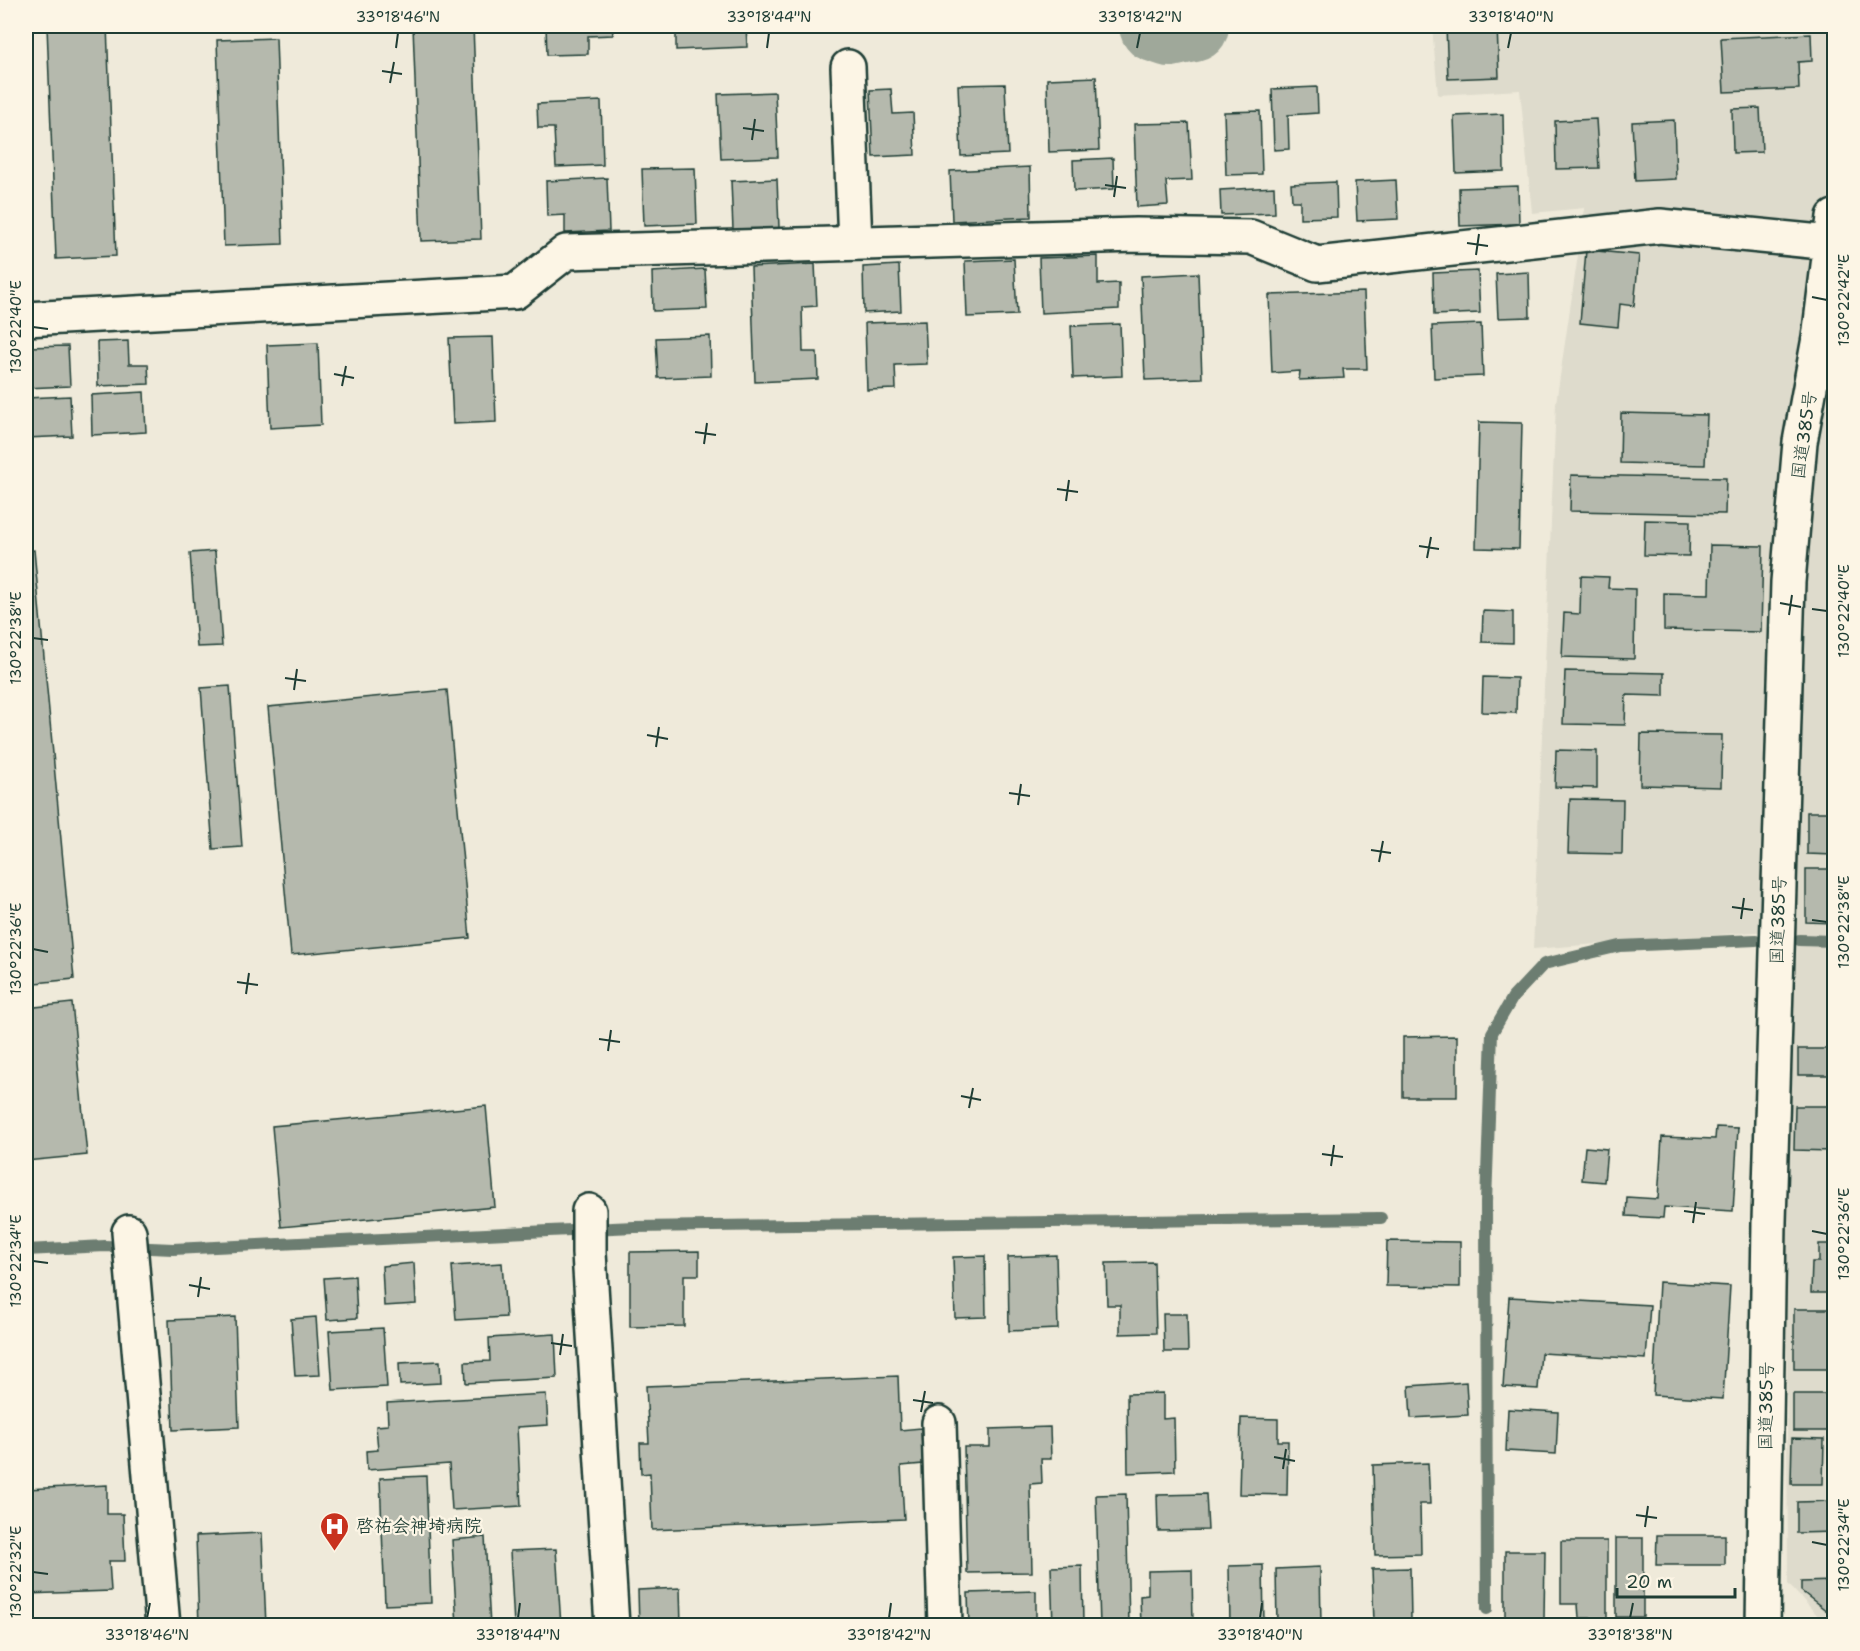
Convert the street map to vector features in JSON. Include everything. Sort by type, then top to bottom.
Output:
[{"type":"main road","points":[[848,67],[855,243]]},
{"type":"main road","points":[[26,319],[515,292],[566,252],[1136,234],[1251,237],[1317,264],[1660,226],[1833,230]]},
{"type":"main road","name":"国道385号","points":[[1763,1626],[1769,1222],[1788,582],[1800,442],[1827,339],[1833,230]]},
{"type":"main road","points":[[589,1211],[589,1254],[612,1626]]},
{"type":"main road","points":[[129,1232],[163,1626]]},
{"type":"main road","points":[[939,1423],[945,1626]]},
{"type":"shaded area","points":[[1432,26],[1834,26],[1834,1617],[1820,1618],[1788,1584],[1786,1221],[1795,929],[1533,949],[1556,403],[1585,208],[1532,213],[1520,90],[1438,95]]},
{"type":"building","points":[[47,26],[107,26],[116,256],[56,259]]},
{"type":"building","points":[[413,26],[473,26],[481,239],[421,241]]},
{"type":"building","points":[[546,26],[612,26],[613,35],[588,36],[588,54],[547,55]]},
{"type":"building","points":[[676,26],[746,26],[747,47],[676,50]]},
{"type":"building","points":[[962,26],[996,26],[996,27],[962,28]]},
{"type":"building","points":[[1046,26],[1101,26],[1101,28],[1046,30]]},
{"type":"building","points":[[1446,26],[1497,26],[1499,77],[1448,79]]},
{"type":"building","points":[[1811,34],[1812,61],[1798,62],[1799,89],[1724,92],[1721,38]]},
{"type":"building","points":[[276,38],[283,244],[224,246],[217,40]]},
{"type":"building","points":[[1096,77],[1099,150],[1049,152],[1047,79]]},
{"type":"building","points":[[1005,84],[1008,154],[961,156],[958,85]]},
{"type":"building","points":[[1317,87],[1318,113],[1288,115],[1289,149],[1274,150],[1272,89]]},
{"type":"building","points":[[891,89],[893,114],[913,113],[915,155],[873,157],[870,90]]},
{"type":"building","points":[[775,92],[778,157],[721,159],[718,94]]},
{"type":"building","points":[[601,101],[603,165],[556,167],[554,128],[538,128],[537,104]]},
{"type":"building","points":[[1760,108],[1762,152],[1733,153],[1732,109]]},
{"type":"building","points":[[1260,111],[1262,174],[1226,175],[1224,112]]},
{"type":"building","points":[[1503,114],[1504,171],[1456,173],[1454,116]]},
{"type":"building","points":[[1596,119],[1599,168],[1556,169],[1555,121]]},
{"type":"building","points":[[1674,120],[1676,179],[1635,181],[1632,122]]},
{"type":"building","points":[[1189,123],[1192,180],[1166,181],[1168,205],[1137,207],[1134,124]]},
{"type":"building","points":[[1113,158],[1114,189],[1074,191],[1073,160]]},
{"type":"building","points":[[1030,167],[1031,217],[952,221],[950,171]]},
{"type":"building","points":[[695,168],[697,224],[644,226],[642,169]]},
{"type":"building","points":[[607,178],[609,231],[565,233],[565,215],[547,216],[546,181]]},
{"type":"building","points":[[777,179],[779,228],[733,230],[731,181]]},
{"type":"building","points":[[1396,180],[1398,219],[1357,221],[1355,182]]},
{"type":"building","points":[[1336,182],[1337,217],[1300,218],[1300,201],[1292,201],[1291,184]]},
{"type":"building","points":[[1518,186],[1519,224],[1460,226],[1459,188]]},
{"type":"building","points":[[1274,187],[1275,213],[1221,215],[1220,190]]},
{"type":"building","points":[[1586,250],[1639,255],[1634,306],[1620,304],[1618,327],[1580,323]]},
{"type":"building","points":[[1098,256],[1098,284],[1119,283],[1119,309],[1041,313],[1039,258]]},
{"type":"building","points":[[1014,259],[1017,315],[967,317],[965,261]]},
{"type":"building","points":[[815,264],[817,306],[802,307],[803,352],[817,352],[818,379],[755,382],[751,267]]},
{"type":"building","points":[[899,265],[901,311],[864,313],[863,267]]},
{"type":"building","points":[[705,269],[707,309],[653,311],[652,272]]},
{"type":"building","points":[[1478,271],[1480,313],[1434,315],[1433,273]]},
{"type":"building","points":[[1529,272],[1530,317],[1498,318],[1496,274]]},
{"type":"building","points":[[1198,273],[1202,378],[1145,380],[1141,276]]},
{"type":"building","points":[[1364,292],[1367,369],[1343,369],[1344,378],[1299,380],[1300,371],[1272,373],[1269,295]]},
{"type":"building","points":[[925,321],[927,364],[895,365],[896,389],[867,390],[865,323]]},
{"type":"building","points":[[1120,324],[1122,376],[1073,378],[1071,326]]},
{"type":"building","points":[[1481,324],[1483,376],[1434,378],[1432,326]]},
{"type":"building","points":[[710,336],[711,376],[658,378],[656,338]]},
{"type":"building","points":[[493,337],[496,422],[453,424],[449,338]]},
{"type":"building","points":[[128,341],[129,364],[148,364],[149,384],[98,386],[97,342]]},
{"type":"building","points":[[318,343],[321,425],[270,428],[267,345]]},
{"type":"building","points":[[68,346],[70,386],[26,388],[26,347]]},
{"type":"building","points":[[144,392],[146,432],[92,435],[91,395]]},
{"type":"building","points":[[70,396],[72,436],[26,438],[26,398]]},
{"type":"building","points":[[1621,413],[1707,415],[1705,465],[1620,463]]},
{"type":"building","points":[[1479,422],[1522,423],[1519,549],[1476,548]]},
{"type":"building","points":[[1830,446],[1834,447],[1834,486],[1829,486]]},
{"type":"building","points":[[1571,475],[1726,478],[1725,514],[1570,511]]},
{"type":"building","points":[[1645,520],[1690,521],[1689,556],[1644,555]]},
{"type":"building","points":[[1710,545],[1763,546],[1761,632],[1664,630],[1664,593],[1709,594]]},
{"type":"building","points":[[34,550],[74,979],[26,984],[26,551]]},
{"type":"building","points":[[215,551],[222,646],[197,647],[190,553]]},
{"type":"building","points":[[1581,576],[1609,577],[1608,588],[1635,589],[1634,659],[1562,657],[1564,613],[1580,614]]},
{"type":"building","points":[[1483,611],[1513,612],[1513,643],[1482,642]]},
{"type":"building","points":[[1565,671],[1664,673],[1664,696],[1626,695],[1625,725],[1563,724]]},
{"type":"building","points":[[1483,677],[1517,678],[1516,713],[1482,712]]},
{"type":"building","points":[[1830,684],[1834,684],[1834,735],[1830,735]]},
{"type":"building","points":[[230,686],[242,847],[213,849],[201,688]]},
{"type":"building","points":[[447,690],[470,938],[291,955],[268,707]]},
{"type":"building","points":[[1641,734],[1722,735],[1721,787],[1640,785]]},
{"type":"building","points":[[1830,749],[1834,749],[1834,798],[1830,798]]},
{"type":"building","points":[[1556,750],[1597,751],[1597,788],[1555,787]]},
{"type":"building","points":[[1570,799],[1623,800],[1622,854],[1568,853]]},
{"type":"building","points":[[1807,812],[1834,812],[1834,855],[1807,854]]},
{"type":"building","points":[[1806,869],[1834,869],[1834,923],[1806,922]]},
{"type":"building","points":[[72,1003],[87,1155],[26,1161],[26,1008]]},
{"type":"building","points":[[1457,1036],[1457,1097],[1403,1097],[1403,1037]]},
{"type":"building","points":[[1798,1049],[1834,1049],[1834,1075],[1798,1075]]},
{"type":"building","points":[[486,1106],[495,1207],[281,1227],[272,1126]]},
{"type":"building","points":[[1795,1106],[1833,1106],[1832,1151],[1794,1150]]},
{"type":"building","points":[[1716,1127],[1738,1128],[1733,1211],[1664,1207],[1663,1218],[1626,1216],[1627,1197],[1658,1199],[1662,1137],[1715,1139]]},
{"type":"building","points":[[1585,1147],[1607,1149],[1604,1182],[1582,1180]]},
{"type":"building","points":[[1387,1241],[1460,1242],[1460,1287],[1386,1286]]},
{"type":"building","points":[[1819,1244],[1834,1244],[1834,1293],[1811,1293],[1812,1262],[1819,1262]]},
{"type":"building","points":[[699,1251],[699,1275],[684,1275],[684,1326],[630,1327],[630,1252]]},
{"type":"building","points":[[1056,1255],[1058,1329],[1009,1331],[1008,1257]]},
{"type":"building","points":[[985,1256],[986,1317],[955,1318],[953,1257]]},
{"type":"building","points":[[1154,1262],[1156,1333],[1120,1334],[1120,1305],[1107,1305],[1106,1263]]},
{"type":"building","points":[[414,1263],[416,1304],[384,1306],[382,1266]]},
{"type":"building","points":[[502,1263],[506,1317],[456,1320],[452,1266]]},
{"type":"building","points":[[355,1276],[357,1318],[327,1320],[324,1278]]},
{"type":"building","points":[[1659,1282],[1730,1286],[1723,1399],[1653,1395]]},
{"type":"building","points":[[1509,1297],[1650,1305],[1646,1359],[1541,1353],[1538,1389],[1503,1387]]},
{"type":"building","points":[[1794,1309],[1834,1309],[1834,1369],[1794,1369]]},
{"type":"building","points":[[1163,1314],[1187,1314],[1188,1352],[1164,1352]]},
{"type":"building","points":[[235,1317],[239,1427],[173,1430],[169,1320]]},
{"type":"building","points":[[316,1317],[320,1375],[295,1376],[291,1319]]},
{"type":"building","points":[[383,1328],[387,1387],[333,1390],[329,1331]]},
{"type":"building","points":[[555,1334],[557,1378],[466,1383],[465,1362],[490,1361],[489,1338]]},
{"type":"building","points":[[440,1361],[441,1383],[400,1385],[399,1363]]},
{"type":"building","points":[[898,1376],[900,1430],[921,1428],[923,1464],[901,1466],[904,1519],[652,1530],[650,1473],[641,1474],[640,1443],[649,1443],[646,1386]]},
{"type":"building","points":[[1466,1382],[1468,1415],[1411,1418],[1409,1386]]},
{"type":"building","points":[[1163,1393],[1163,1419],[1174,1418],[1175,1471],[1128,1473],[1127,1394]]},
{"type":"building","points":[[546,1394],[548,1425],[517,1427],[521,1506],[452,1510],[449,1464],[367,1470],[366,1451],[378,1450],[376,1426],[388,1425],[387,1403]]},
{"type":"building","points":[[1793,1394],[1834,1394],[1834,1431],[1793,1431]]},
{"type":"building","points":[[1508,1409],[1558,1412],[1556,1454],[1506,1451]]},
{"type":"building","points":[[1241,1418],[1278,1419],[1278,1441],[1288,1441],[1287,1495],[1239,1494]]},
{"type":"building","points":[[1050,1427],[1051,1459],[1041,1459],[1042,1483],[1030,1484],[1032,1572],[967,1573],[964,1447],[990,1447],[990,1429]]},
{"type":"building","points":[[1792,1438],[1824,1439],[1823,1484],[1791,1484]]},
{"type":"building","points":[[1428,1463],[1430,1504],[1420,1504],[1421,1554],[1375,1555],[1373,1465]]},
{"type":"building","points":[[426,1476],[431,1603],[385,1605],[380,1478]]},
{"type":"building","points":[[107,1485],[107,1514],[123,1514],[125,1561],[109,1561],[111,1591],[26,1594],[26,1489]]},
{"type":"building","points":[[1126,1494],[1129,1626],[1100,1626],[1096,1495]]},
{"type":"building","points":[[1206,1494],[1208,1530],[1158,1531],[1157,1495]]},
{"type":"building","points":[[1834,1501],[1834,1532],[1797,1533],[1797,1502]]},
{"type":"building","points":[[262,1533],[266,1626],[199,1626],[196,1536]]},
{"type":"building","points":[[1657,1535],[1725,1535],[1725,1565],[1656,1565]]},
{"type":"building","points":[[485,1537],[490,1626],[457,1626],[452,1540]]},
{"type":"building","points":[[1616,1538],[1643,1538],[1643,1617],[1616,1617]]},
{"type":"building","points":[[1561,1541],[1607,1541],[1607,1618],[1579,1618],[1578,1604],[1561,1604]]},
{"type":"building","points":[[556,1549],[561,1626],[514,1626],[510,1551]]},
{"type":"building","points":[[1505,1551],[1545,1551],[1544,1619],[1505,1619]]},
{"type":"building","points":[[1263,1565],[1264,1626],[1230,1626],[1229,1566]]},
{"type":"building","points":[[1082,1566],[1083,1626],[1053,1626],[1051,1567]]},
{"type":"building","points":[[1320,1567],[1321,1626],[1277,1626],[1276,1569]]},
{"type":"building","points":[[1410,1568],[1411,1621],[1374,1622],[1372,1569]]},
{"type":"building","points":[[1192,1570],[1193,1626],[1141,1626],[1140,1596],[1148,1595],[1148,1571]]},
{"type":"building","points":[[1834,1581],[1834,1611],[1827,1611],[1801,1591],[1801,1582]]},
{"type":"building","points":[[680,1588],[681,1626],[639,1626],[638,1590]]},
{"type":"building","points":[[1036,1591],[1036,1626],[969,1626],[968,1593]]},
{"type":"waterway","points":[[1155,26],[1170,31],[1193,26]]},
{"type":"waterway","points":[[1487,1609],[1486,1202],[1492,1033],[1513,997],[1544,964],[1620,946],[1756,940]]},
{"type":"waterway","points":[[1799,940],[1834,941]]},
{"type":"waterway","points":[[26,1250],[105,1246],[173,1249],[634,1227],[1381,1218]]},
{"type":"place","name":"啓祐会神埼病院","points":[[335,1552]]}]
